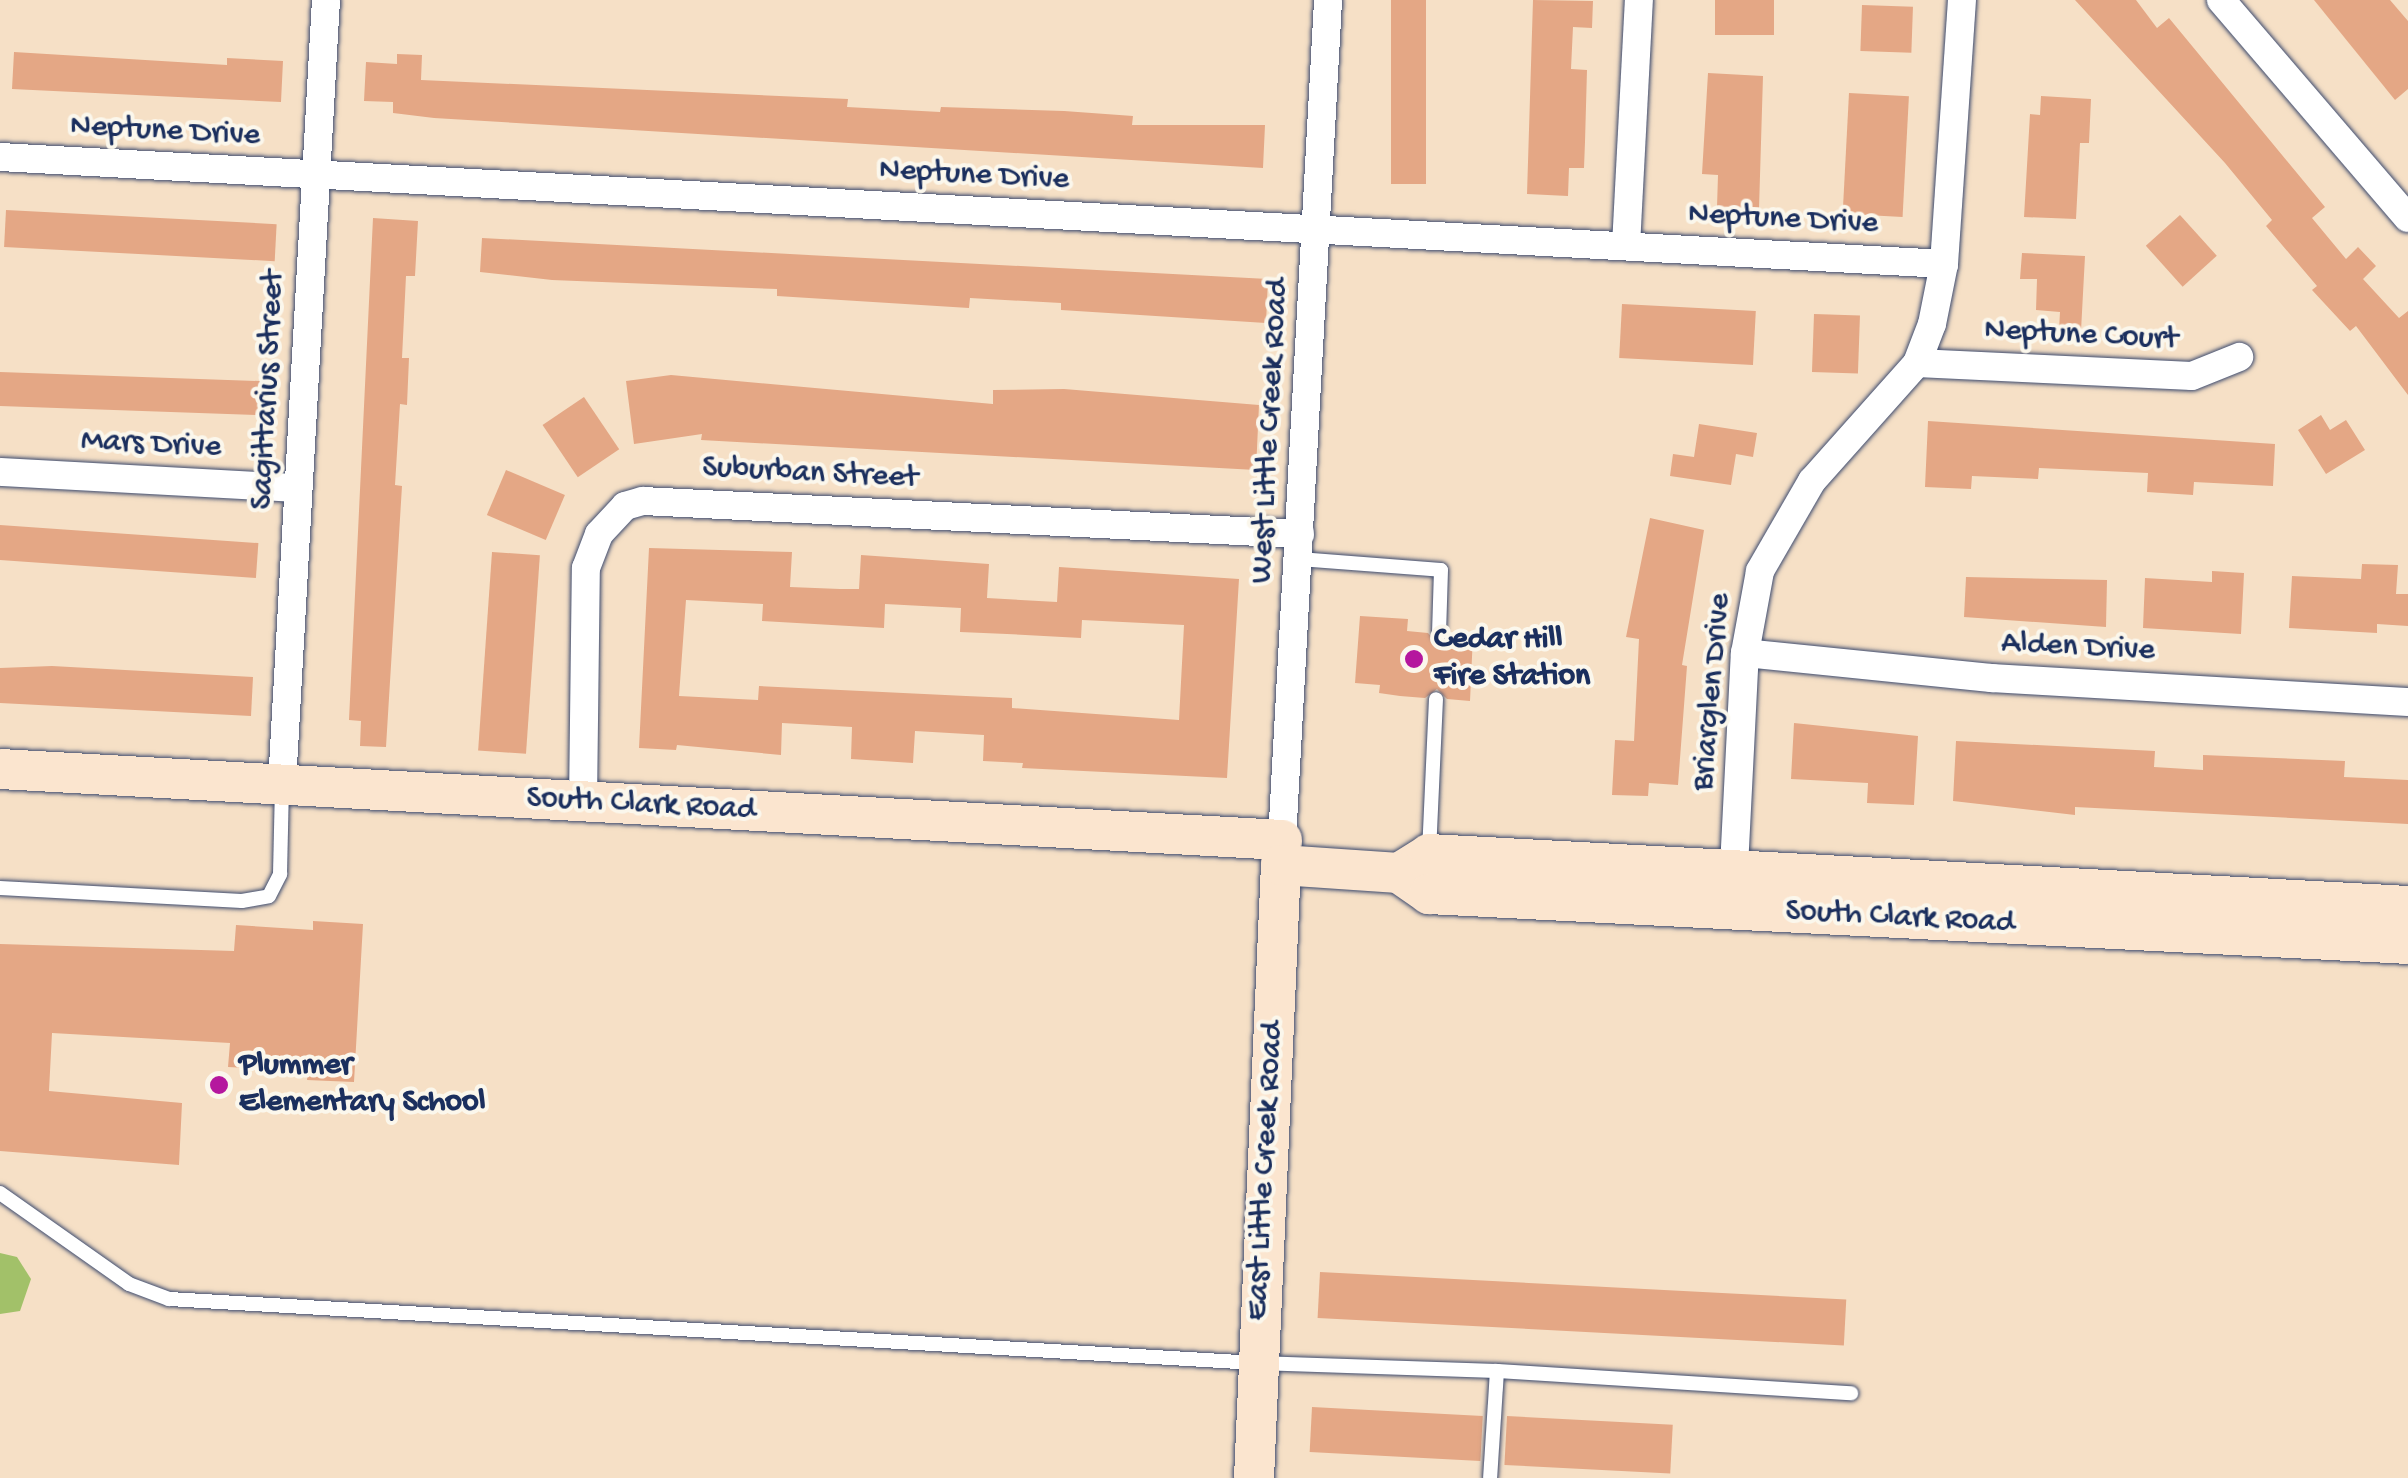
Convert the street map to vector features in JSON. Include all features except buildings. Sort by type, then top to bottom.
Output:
[{"type":"street","name":"Sagittarius Street","points":[[282,784],[326,0]]},
{"type":"street","name":"West Little Creek Road","points":[[1282,852],[1328,0]]},
{"type":"street","points":[[1626,246],[1638,0]]},
{"type":"street","name":"Briarglen Drive","points":[[1732,909],[1746,654],[1760,572],[1812,481],[1917,363],[1944,264],[1962,0]]},
{"type":"street","points":[[2221,0],[2408,218]]},
{"type":"street","name":"Neptune Drive","points":[[0,157],[1944,264]]},
{"type":"street","name":"Neptune Court","points":[[1917,363],[2192,376],[2239,357]]},
{"type":"street","name":"Mars Drive","points":[[0,472],[298,488]]},
{"type":"street","name":"Suburban Street","points":[[583,802],[586,568],[599,534],[624,506],[643,501],[1299,546]]},
{"type":"street","name":"Alden Drive","points":[[1746,654],[1992,678],[2408,702]]},
{"type":"street","name":"South Clark Road","points":[[0,769],[583,802],[1282,852],[1419,873],[1732,909],[2408,944]]},
{"type":"street","name":"East Little Creek Road","points":[[1254,1478],[1256,1363],[1282,852]]},
{"type":"street","name":"South Clark Road","points":[[1419,873],[1734,868],[2078,892],[2408,906]]},
{"type":"lane","points":[[1299,546],[1441,570],[1439,634]]},
{"type":"lane","points":[[1419,873],[1436,698]]},
{"type":"lane","points":[[0,888],[242,901],[268,896],[280,874],[282,784]]},
{"type":"lane","points":[[0,1194],[130,1284],[169,1298],[1256,1363],[1497,1370],[1851,1394]]},
{"type":"lane","points":[[1490,1478],[1497,1370]]},
{"type":"green space","points":[[0,1253],[17,1257],[31,1279],[20,1311],[0,1314]]},
{"type":"place","name":"Cedar Hill Fire Station","points":[[1414,659]]},
{"type":"place","name":"Plummer Elementary School","points":[[219,1085]]}]
